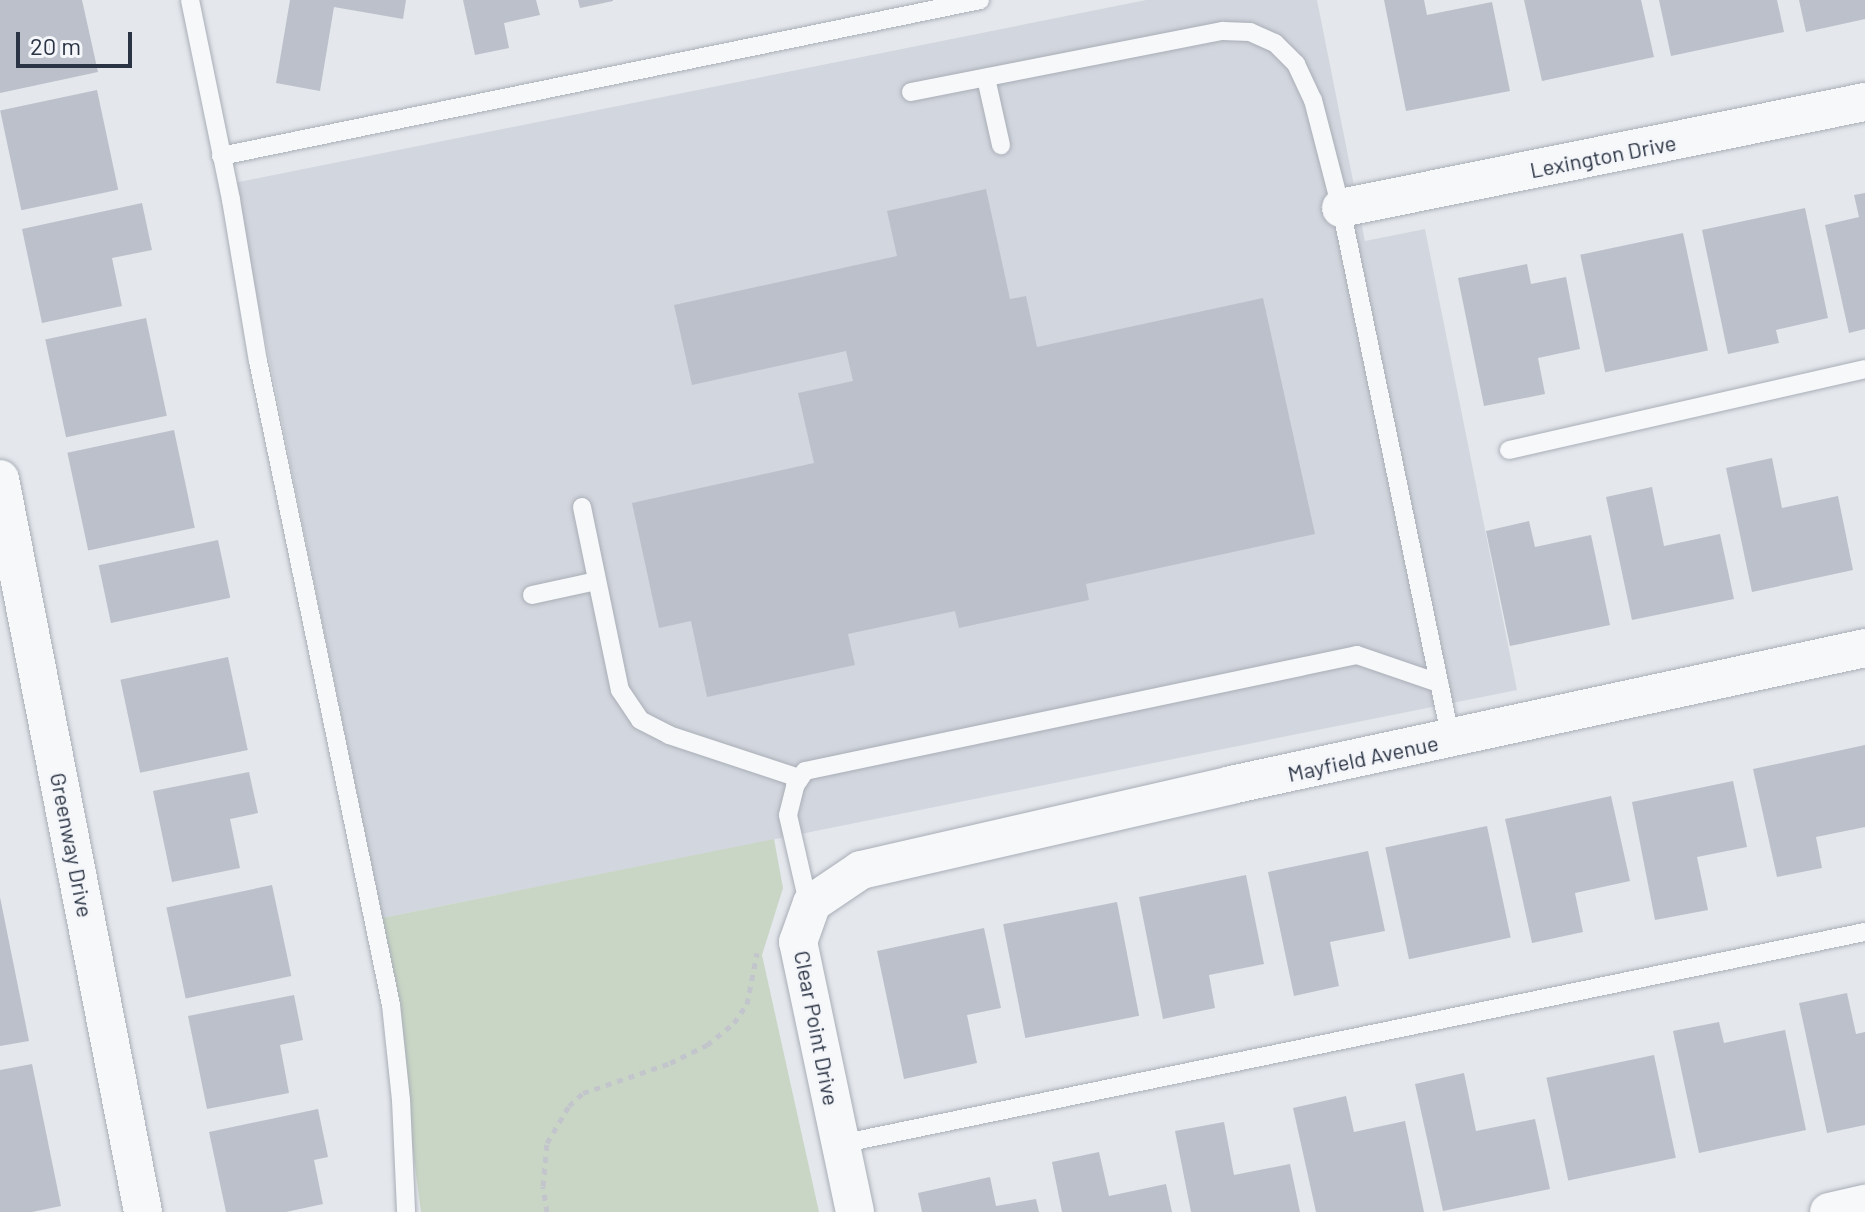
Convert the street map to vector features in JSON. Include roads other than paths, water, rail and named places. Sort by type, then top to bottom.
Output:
[{"type":"street","name":"Lexington Drive","points":[[1341,208],[1865,102]]},
{"type":"street","name":"Greenway Drive","points":[[0,479],[143,1212]]},
{"type":"street","name":"Mayfield Avenue","points":[[810,909],[812,903],[861,870],[1231,785],[1451,740],[1865,648]]},
{"type":"street","name":"Clear Point Drive","points":[[810,909],[798,942],[855,1212]]},
{"type":"street","points":[[1829,1212],[1865,1204]]},
{"type":"lane","points":[[190,0],[258,361],[391,1005],[401,1100],[406,1212]]},
{"type":"lane","points":[[221,156],[980,0]]},
{"type":"lane","points":[[911,92],[1223,31],[1250,32],[1275,43],[1296,64],[1313,100],[1341,208],[1451,740]]},
{"type":"lane","points":[[986,78],[1001,145]]},
{"type":"lane","points":[[1509,450],[1865,369]]},
{"type":"lane","points":[[582,507],[620,690],[640,720],[669,735],[799,778]]},
{"type":"lane","points":[[532,595],[597,581]]},
{"type":"lane","points":[[810,909],[788,815],[799,778],[805,771],[1357,655],[1439,683]]},
{"type":"lane","points":[[840,1144],[1865,932]]}]
